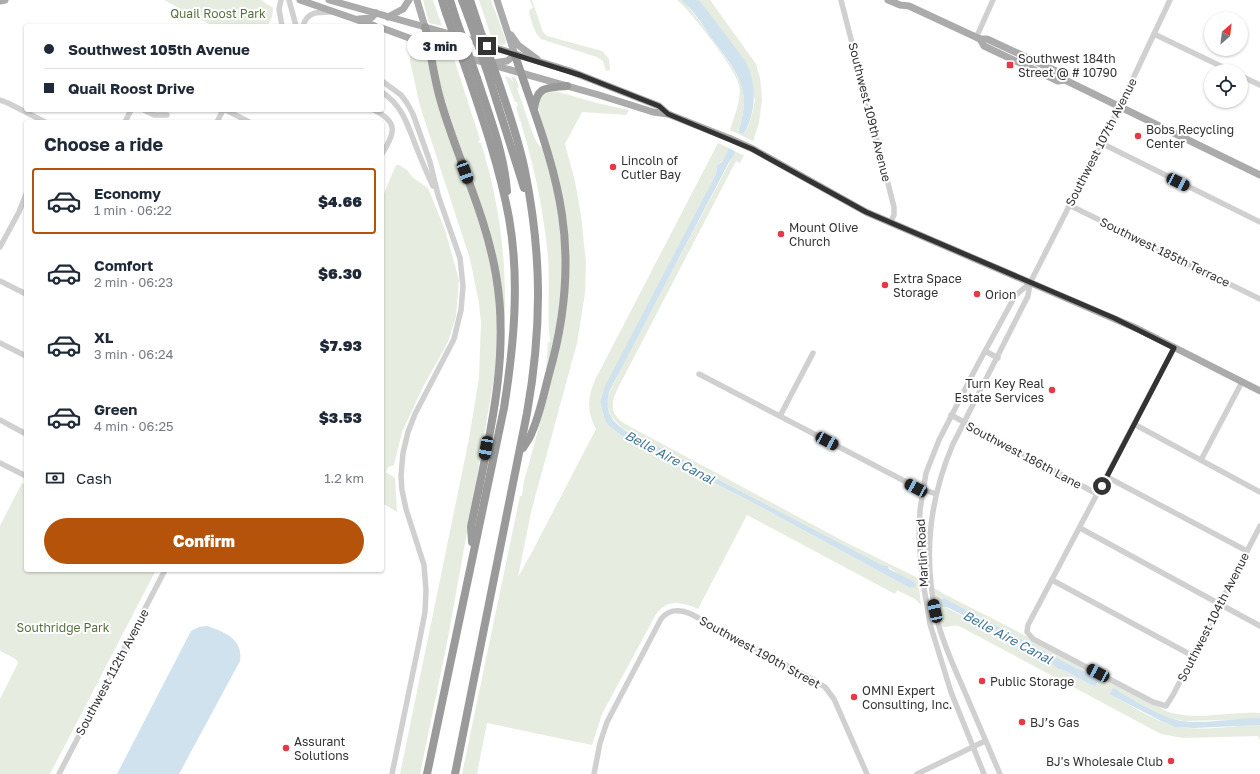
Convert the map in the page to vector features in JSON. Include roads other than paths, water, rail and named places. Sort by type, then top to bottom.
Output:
[{"type":"highway","points":[[442,0],[493,153],[509,218]]},
{"type":"highway","points":[[427,774],[504,408],[512,351],[515,294],[506,171],[477,78],[450,0]]},
{"type":"highway","points":[[462,0],[509,136],[518,171],[531,207]]},
{"type":"highway","points":[[455,774],[520,454],[533,375],[538,319],[538,263],[531,207],[521,152],[470,0]]},
{"type":"highway","points":[[425,28],[431,46],[430,51],[440,97],[487,236],[499,295],[501,342],[500,359],[494,404],[471,527],[473,553]]},
{"type":"highway","points":[[431,46],[440,39],[457,36]]},
{"type":"highway","points":[[515,55],[534,110],[554,178],[562,214],[565,251],[565,285],[554,358],[532,433],[520,454]]},
{"type":"highway","points":[[534,110],[536,96],[543,89],[548,87],[567,86]]},
{"type":"main road","points":[[0,1],[5,0]]},
{"type":"main road","points":[[300,0],[370,24]]},
{"type":"main road","points":[[329,0],[457,36],[589,78],[659,106],[668,114]]},
{"type":"main road","points":[[388,17],[402,9],[409,0]]},
{"type":"main road","points":[[417,0],[425,28]]},
{"type":"main road","points":[[497,0],[515,55]]},
{"type":"main road","points":[[888,0],[900,5],[906,3],[978,39],[987,39],[1060,74],[1065,80],[1260,174]]},
{"type":"main road","points":[[356,19],[372,18],[376,13]]},
{"type":"main road","points":[[384,29],[487,64],[653,112],[668,114],[752,149],[843,200],[890,223],[1131,326],[1260,392]]},
{"type":"main road","points":[[507,30],[521,48],[546,64]]},
{"type":"main road","points":[[487,64],[507,61],[515,55]]},
{"type":"street","points":[[281,0],[278,9],[282,24]]},
{"type":"street","points":[[289,0],[295,24]]},
{"type":"street","name":"Southwest 109th Avenue","points":[[842,0],[894,210],[890,223]]},
{"type":"street","points":[[978,39],[993,0]]},
{"type":"street","name":"Southwest 107th Avenue","points":[[936,494],[947,460],[1028,296],[1030,283],[1120,106],[1170,0]]},
{"type":"street","points":[[304,24],[306,19],[315,12],[333,12]]},
{"type":"street","points":[[1154,34],[1216,64]]},
{"type":"street","points":[[1248,79],[1260,85]]},
{"type":"street","points":[[384,82],[396,90],[407,103],[413,114],[430,162],[438,195],[460,258],[463,280],[463,296],[459,324],[454,339],[415,414],[408,432],[403,453],[401,476],[402,490],[406,509],[424,565],[426,590],[425,612],[392,774]]},
{"type":"street","points":[[390,97],[396,90]]},
{"type":"street","points":[[384,93],[390,97],[406,118],[423,165],[438,195]]},
{"type":"street","points":[[0,100],[24,111]]},
{"type":"street","points":[[26,112],[42,120]]},
{"type":"street","points":[[148,112],[154,115],[167,115]]},
{"type":"street","points":[[228,112],[245,120]]},
{"type":"street","points":[[378,112],[392,123],[392,133],[384,150]]},
{"type":"street","points":[[406,118],[413,114]]},
{"type":"street","points":[[1101,143],[1260,222]]},
{"type":"street","points":[[0,247],[19,212],[24,199]]},
{"type":"street","name":"Southwest 185th Terrace","points":[[1069,205],[1260,299]]},
{"type":"street","points":[[0,281],[24,293]]},
{"type":"street","name":"Southwest 107th Avenue","points":[[922,489],[932,457],[951,415],[1015,296],[1030,283]]},
{"type":"street","points":[[0,343],[24,355]]},
{"type":"street","points":[[1174,348],[1052,580],[1192,656]]},
{"type":"street","points":[[985,351],[998,358]]},
{"type":"street","points":[[780,416],[813,354]]},
{"type":"street","points":[[699,374],[916,488],[936,494]]},
{"type":"street","points":[[1201,460],[1242,382]]},
{"type":"street","name":"Southwest 186th Lane","points":[[951,415],[1097,494]]},
{"type":"street","points":[[0,420],[24,433]]},
{"type":"street","points":[[1134,424],[1260,492]]},
{"type":"street","points":[[0,463],[24,475]]},
{"type":"street","points":[[1107,477],[1247,551]]},
{"type":"street","name":"Marlin Road","points":[[922,489],[919,514],[919,538],[922,576],[933,636],[951,692],[984,774]]},
{"type":"street","name":"Marlin Road","points":[[936,494],[929,540],[933,602],[943,639],[1000,774]]},
{"type":"street","name":"Southwest 104th Avenue","points":[[1052,580],[1028,625],[1027,632],[1033,639],[1148,700],[1164,706],[1169,702],[1260,526]]},
{"type":"street","points":[[1080,528],[1260,626]]},
{"type":"street","name":"Southwest 112th Avenue","points":[[59,774],[164,572]]},
{"type":"street","name":"Southwest 190th Street","points":[[594,774],[600,743],[610,717],[658,623],[664,615],[672,611],[681,610],[825,687],[836,702],[868,774]]},
{"type":"street","points":[[917,774],[985,741]]},
{"type":"water","points":[[681,0],[699,0],[745,61],[752,79],[754,98],[751,117],[744,134],[738,132],[744,103],[743,91],[739,80],[727,59],[697,17]]},
{"type":"water","name":"Belle Aire Canal","points":[[729,148],[736,152],[728,164],[610,390],[608,409],[616,423],[631,434],[648,441],[882,565],[888,566],[889,569],[914,582],[916,585],[915,587],[910,588],[748,500],[619,434],[605,421],[600,402],[605,386],[716,174],[717,165],[722,162]]},
{"type":"water","name":"Belle Aire Canal","points":[[944,598],[1099,679],[1099,682],[1098,681],[1095,686],[1091,685],[1066,671],[1058,669],[1046,659],[949,608],[941,606],[940,600]]},
{"type":"water","points":[[207,626],[226,634],[236,642],[239,647],[240,661],[179,774],[117,774],[191,631],[199,627]]},
{"type":"water","points":[[1113,688],[1148,708],[1174,719],[1202,722],[1260,718],[1260,725],[1194,728],[1176,727],[1161,721],[1111,695],[1110,694]]},
{"type":"place","name":"Southwest 184th Street @ # 10790","points":[[1010,65]]},
{"type":"place","name":"Bobs Recycling Center","points":[[1138,136]]},
{"type":"place","name":"Lincoln of Cutler Bay","points":[[613,167]]},
{"type":"place","name":"Mount Olive Church","points":[[781,234]]},
{"type":"place","name":"Extra Space Storage","points":[[885,285]]},
{"type":"place","name":"Orion","points":[[977,294]]},
{"type":"place","name":"Turn Key Real Estate Services","points":[[1052,390]]},
{"type":"place","name":"Public Storage","points":[[982,681]]},
{"type":"place","name":"OMNI Expert Consulting, Inc.","points":[[854,697]]},
{"type":"place","name":"BJ’s Gas","points":[[1022,722]]},
{"type":"place","name":"Assurant Solutions","points":[[286,748]]},
{"type":"place","name":"BJ's Wholesale Club","points":[[1171,761]]},
{"type":"park label","name":"Quail Roost Park","points":[[218,13]]},
{"type":"park label","name":"Southridge Park","points":[[63,627]]}]
